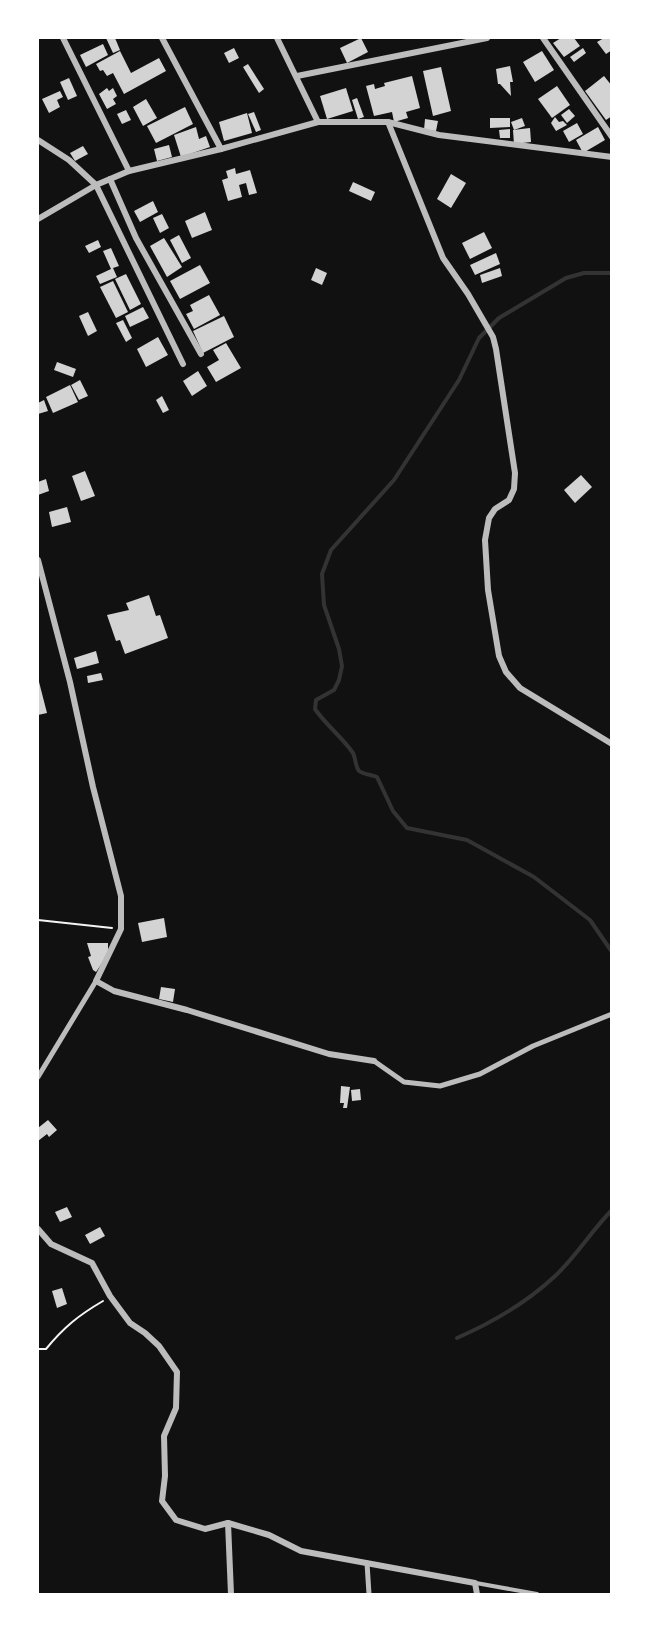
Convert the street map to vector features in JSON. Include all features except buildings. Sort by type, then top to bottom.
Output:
[{"type":"street","points":[[63,38],[129,171]]},
{"type":"street","points":[[162,38],[221,148]]},
{"type":"street","points":[[277,38],[318,122]]},
{"type":"street","points":[[297,76],[487,38]]},
{"type":"street","points":[[543,38],[612,137]]},
{"type":"street","points":[[38,219],[96,185],[129,171],[318,122],[388,122],[439,135],[612,157]]},
{"type":"street","points":[[388,122],[443,258],[468,294],[493,338],[496,349],[515,473],[514,489],[509,500],[495,509],[489,518],[485,540],[488,590],[499,656],[506,672],[520,688],[612,744]]},
{"type":"street","points":[[38,140],[69,160],[96,185],[183,364]]},
{"type":"street","points":[[110,179],[136,238],[201,354]]},
{"type":"street","points":[[125,244],[136,238]]},
{"type":"street","points":[[38,560],[70,682],[93,787],[121,896],[121,929],[96,981],[38,1077]]},
{"type":"street","points":[[96,981],[114,991],[187,1010],[329,1054],[374,1061],[404,1082],[440,1086],[480,1074],[533,1046],[612,1014]]},
{"type":"street","points":[[38,1229],[51,1244],[92,1263],[110,1296],[130,1323],[159,1346],[177,1372],[176,1408],[164,1436],[165,1476],[162,1501],[176,1520],[205,1529],[228,1523],[269,1535],[301,1551],[475,1582],[477,1594]]},
{"type":"street","points":[[228,1523],[231,1594]]},
{"type":"street","points":[[367,1563],[369,1594]]},
{"type":"lane","points":[[475,1582],[537,1594]]},
{"type":"path","points":[[38,920],[121,929]]},
{"type":"path","points":[[38,1349],[46,1349],[62,1329],[110,1296]]},
{"type":"waterway","points":[[612,273],[584,273],[566,278],[499,318],[479,338],[459,380],[394,480],[331,550],[322,574],[324,605],[339,649],[342,666],[334,690],[316,700],[315,709],[353,753],[359,771],[377,777],[393,811],[407,828],[467,840],[534,877],[590,920],[612,952]]},
{"type":"waterway","points":[[457,1338],[508,1312],[554,1277],[612,1210]]}]
